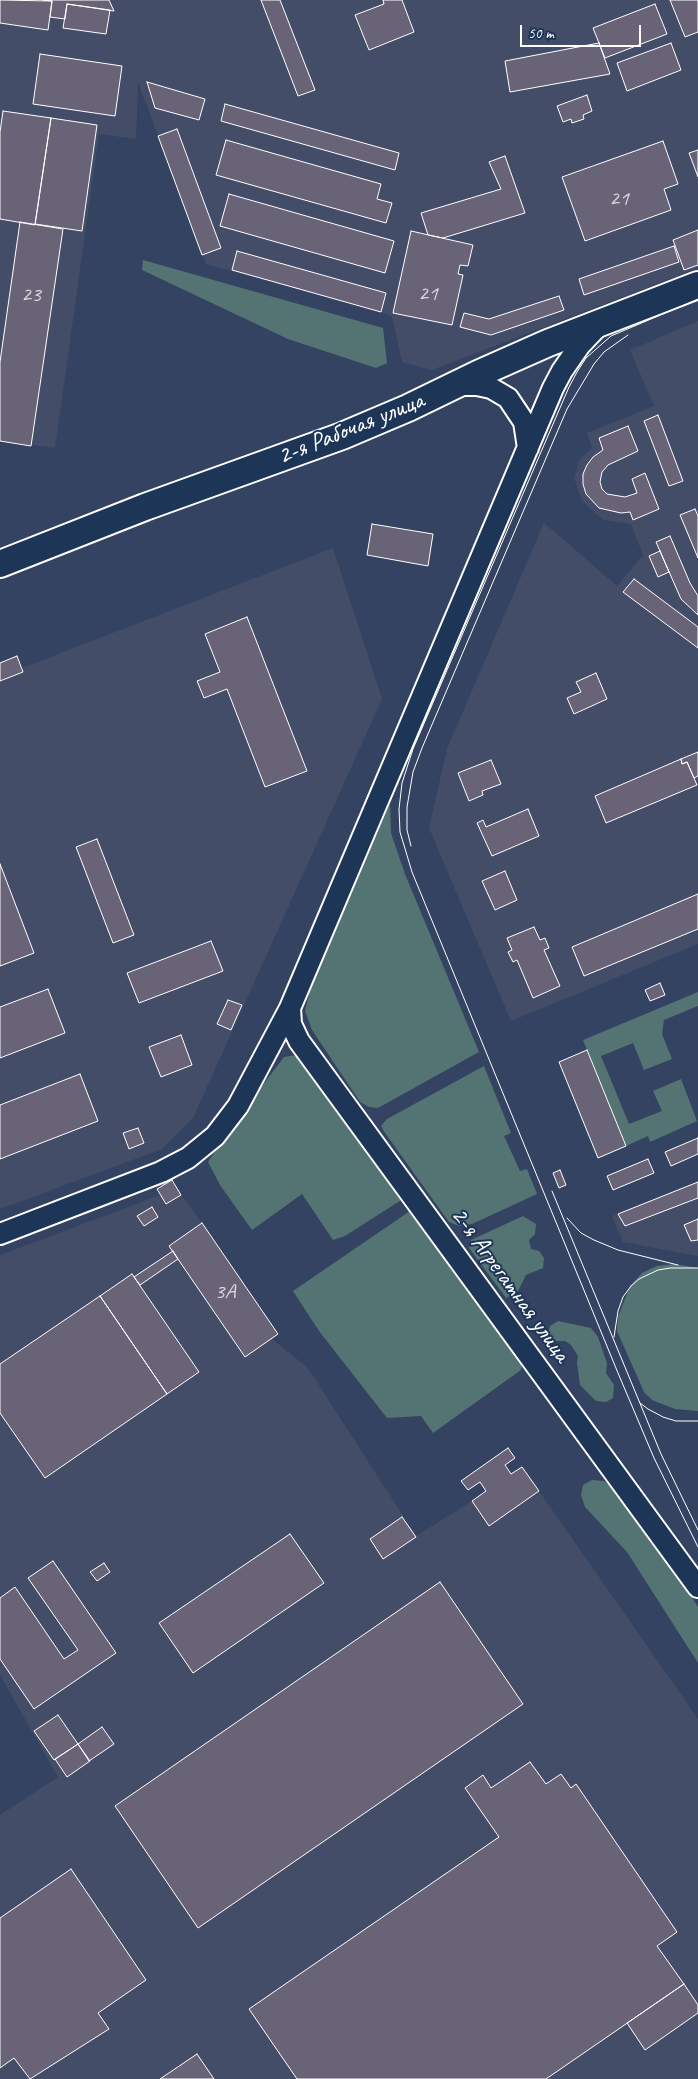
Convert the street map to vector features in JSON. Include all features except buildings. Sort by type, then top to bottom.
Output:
[{"type":"main road","name":"2-я Рабочая улица","points":[[0,564],[145,508],[342,436],[408,408],[540,347],[698,285]]},
{"type":"street","points":[[0,1234],[161,1172],[188,1158],[215,1136],[238,1106],[290,1008],[562,371],[580,345],[602,322]]},
{"type":"street","points":[[455,385],[477,385],[491,388],[508,398],[524,422],[528,448]]},
{"type":"street","name":"2-я Агрегатная улица","points":[[290,1008],[292,1024],[299,1040],[698,1588]]},
{"type":"shaded area","points":[[0,0],[698,0],[698,268],[432,370],[402,362],[392,317],[381,312],[206,264],[138,82],[136,139],[99,134],[55,448],[0,441]]},
{"type":"shaded area","points":[[698,321],[698,944],[511,1021],[429,828],[447,749],[544,523],[617,586],[643,555],[631,524],[603,520],[583,502],[574,478],[580,459],[592,448],[587,433],[654,406],[630,350]]},
{"type":"shaded area","points":[[333,548],[382,699],[193,1118],[162,1149],[0,1209],[0,681],[23,672],[22,668]]},
{"type":"shaded area","points":[[698,1182],[698,1256],[623,1242],[612,1216]]},
{"type":"shaded area","points":[[160,1195],[166,1204],[181,1195],[278,1334],[272,1339],[308,1368],[416,1536],[472,1501],[489,1526],[539,1491],[698,1719],[698,2079],[0,2079],[0,1815],[58,1777],[0,1675],[0,1255]]},
{"type":"green space","points":[[143,260],[383,328],[387,363],[376,368],[288,339],[142,270]]},
{"type":"green space","points":[[390,804],[391,833],[405,874],[479,1052],[378,1108],[369,1107],[360,1102],[312,1030],[305,1011],[310,990]]},
{"type":"green space","points":[[698,992],[698,1006],[664,1020],[662,1034],[672,1059],[644,1070],[633,1043],[601,1056],[629,1124],[662,1111],[653,1091],[681,1079],[697,1121],[650,1142],[648,1136],[626,1146],[583,1040]]},
{"type":"green space","points":[[296,1055],[305,1060],[406,1197],[345,1236],[333,1240],[302,1194],[252,1230],[220,1185],[208,1162],[228,1131],[284,1057]]},
{"type":"green space","points":[[484,1066],[511,1133],[504,1136],[520,1171],[527,1169],[537,1194],[472,1224],[459,1226],[449,1222],[381,1126],[387,1119]]},
{"type":"green space","points":[[410,1211],[417,1212],[524,1358],[521,1370],[433,1433],[421,1416],[387,1418],[319,1331],[293,1291]]},
{"type":"green space","points":[[523,1216],[536,1224],[535,1234],[529,1240],[531,1249],[539,1251],[544,1258],[543,1268],[526,1275],[518,1291],[506,1298],[469,1248],[471,1240]]},
{"type":"green space","points":[[675,1264],[698,1268],[698,1411],[675,1409],[652,1400],[644,1392],[617,1331],[618,1317],[630,1286],[642,1273],[657,1266]]},
{"type":"green space","points":[[558,1321],[591,1328],[598,1337],[607,1363],[606,1373],[614,1385],[613,1398],[606,1402],[596,1401],[580,1385],[578,1356],[571,1345],[565,1341],[554,1341],[548,1333],[550,1326]]},
{"type":"green space","points":[[592,1480],[604,1481],[616,1490],[655,1540],[698,1607],[698,1663],[627,1552],[585,1507],[581,1495],[583,1485]]},
{"type":"tram line","points":[[698,299],[611,336],[586,358],[577,372],[413,749],[402,783],[399,809],[400,832],[412,872],[654,1458],[698,1547]]},
{"type":"tram line","points":[[411,846],[407,830],[407,807],[413,772],[422,748],[567,409],[594,364],[604,352],[628,335]]},
{"type":"tram line","points":[[552,1191],[661,1454],[698,1530]]},
{"type":"tram line","points":[[567,1218],[581,1233],[594,1240],[618,1250],[678,1265]]},
{"type":"tram line","points":[[614,1337],[618,1311],[623,1297],[639,1279],[658,1270],[698,1268]]},
{"type":"tram line","points":[[640,1403],[663,1417],[676,1421],[698,1421]]}]
